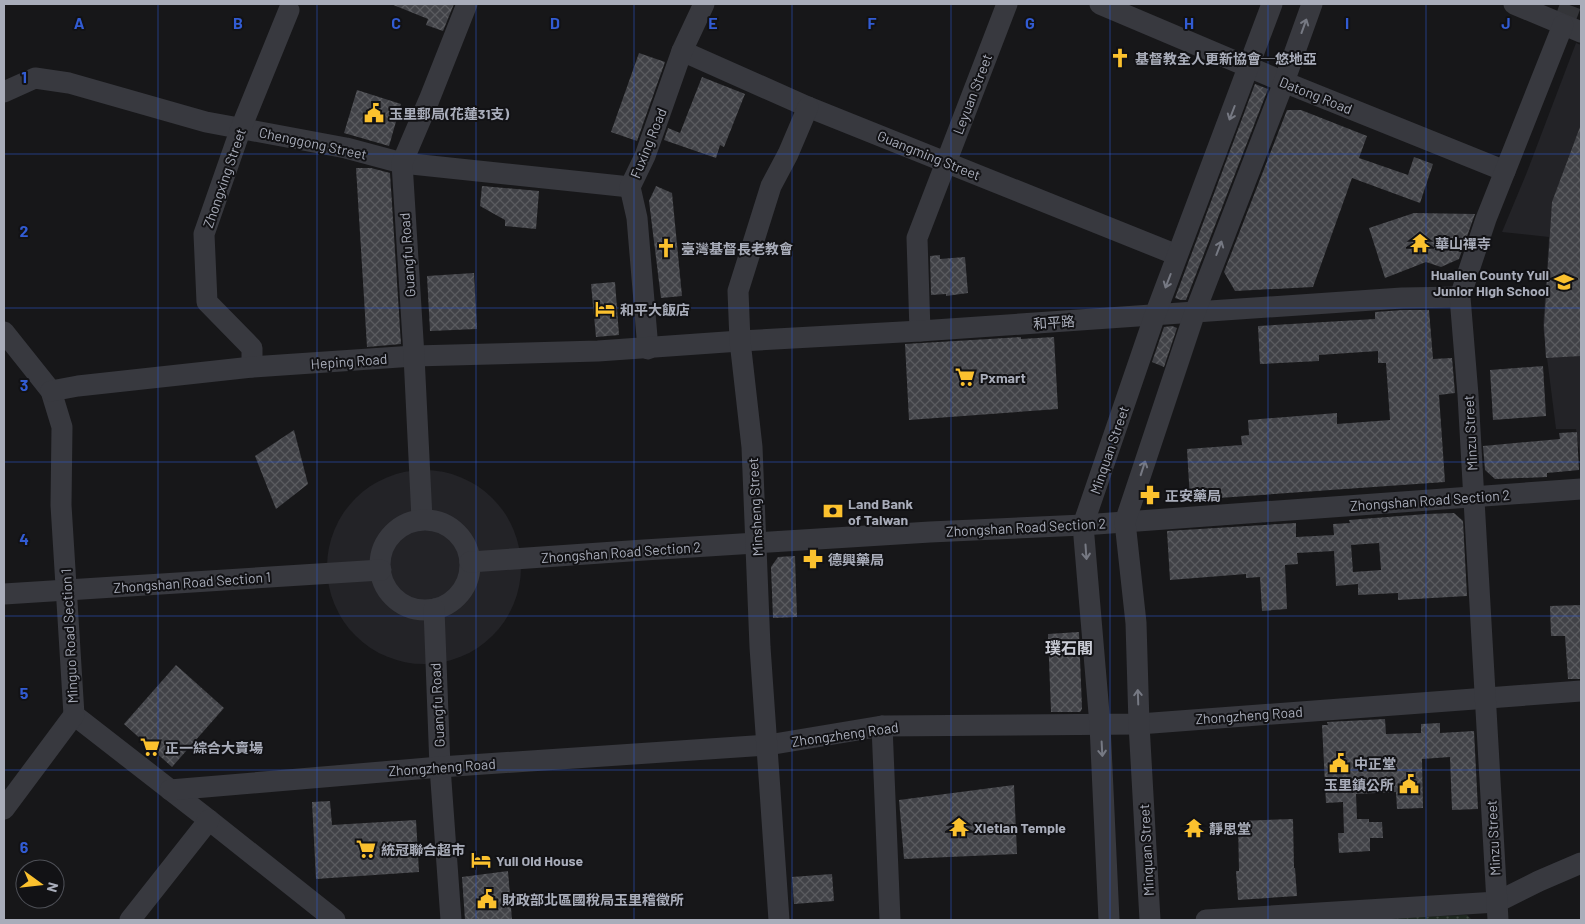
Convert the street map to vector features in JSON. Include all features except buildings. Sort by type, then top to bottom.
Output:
[{"type":"street","name":"Guangfu Road","points":[[422,519],[402,162],[468,4]]},
{"type":"street","name":"Fuxing Road","points":[[648,348],[637,218],[630,187],[644,156],[682,52],[704,4]]},
{"type":"street","name":"Leyuan Street","points":[[920,331],[917,238],[1007,4]]},
{"type":"street","name":"Datong Road","points":[[1100,4],[1284,82],[1505,171]]},
{"type":"street","name":"Minquan Street","points":[[1109,920],[1100,725],[1084,525],[1155,314],[1272,4]]},
{"type":"street","name":"Minquan Street","points":[[1150,920],[1139,724],[1136,623],[1125,522],[1195,312],[1284,82],[1312,4]]},
{"type":"street","points":[[1514,4],[1572,29]]},
{"type":"street","name":"Zhongxing Street","points":[[252,367],[252,348],[207,302],[204,234],[241,128],[289,10]]},
{"type":"street","name":"Minzu Street","points":[[1497,911],[1468,395],[1460,296],[1486,219],[1505,171],[1572,29]]},
{"type":"street","name":"Guangming Street","points":[[682,52],[808,107],[1177,255]]},
{"type":"street","name":"Chenggong Street","points":[[4,92],[35,78],[69,83],[206,122],[346,148],[402,162],[630,187]]},
{"type":"street","name":"Minsheng Street","points":[[780,920],[760,647],[752,447],[740,341],[738,291],[771,186],[788,154],[808,107]]},
{"type":"street","name":"和平路","points":[[648,348],[1402,298],[1460,296]]},
{"type":"street","name":"Minguo Road Section 1","points":[[4,332],[51,391],[62,427],[61,504],[74,715],[336,920]]},
{"type":"street","name":"Heping Road","points":[[51,391],[78,386],[252,367],[414,356],[648,348]]},
{"type":"street","name":"Zhongshan Road Section 2","points":[[470,562],[930,532],[1084,525],[1581,489]]},
{"type":"street","points":[[422,519],[443,523],[456,532],[465,543],[470,562],[470,572],[461,592],[444,606],[434,608],[416,609],[402,603],[391,594],[384,582],[381,570],[382,552],[389,538],[400,528],[422,519]]},
{"type":"street","name":"Zhongshan Road Section 1","points":[[4,594],[381,570]]},
{"type":"street","name":"Guangfu Road","points":[[434,608],[440,766],[451,920]]},
{"type":"street","name":"Zhongzheng Road","points":[[170,790],[440,766],[768,745],[882,726],[1139,724],[1581,692]]},
{"type":"street","points":[[4,809],[74,715]]},
{"type":"street","points":[[882,726],[890,920]]},
{"type":"street","points":[[130,920],[209,820]]},
{"type":"street","points":[[1206,920],[1497,911],[1539,881],[1581,863]]},
{"type":"shaded area","name":"Hualien County Yuli Junior High School","points":[[1576,43],[1581,45],[1581,463],[1576,429],[1556,429],[1543,326],[1549,237],[1502,232]]},
{"type":"shaded area","points":[[424,470],[452,474],[470,482],[485,492],[499,506],[509,521],[517,539],[521,567],[517,595],[509,613],[499,628],[485,642],[470,652],[452,660],[424,664],[396,660],[378,652],[363,642],[349,628],[339,613],[331,595],[327,567],[331,539],[339,521],[349,506],[363,492],[378,482],[396,474]]},
{"type":"shaded area","points":[[1467,915],[1472,920],[1345,920]]},
{"type":"tunnel","points":[[1563,25],[1571,4]]},
{"type":"place","name":"基督教全人更新協會─悠地亞","points":[[1120,58]]},
{"type":"place","name":"玉里郵局(花蓮31支)","points":[[374,113]]},
{"type":"place","name":"華山禪寺","points":[[1420,243]]},
{"type":"place","name":"臺灣基督長老教會","points":[[666,248]]},
{"type":"place","name":"Hualien County Yuli Junior High School","points":[[1564,282]]},
{"type":"place","name":"和平大飯店","points":[[605,309]]},
{"type":"place","name":"Pxmart","points":[[965,377]]},
{"type":"place","name":"正安藥局","points":[[1150,495]]},
{"type":"place","name":"Land Bank of Taiwan","points":[[833,511]]},
{"type":"place","name":"德興藥局","points":[[813,559]]},
{"type":"place","name":"正一綜合大賣場","points":[[150,747]]},
{"type":"place","name":"中正堂","points":[[1339,763]]},
{"type":"place","name":"玉里鎮公所","points":[[1409,784]]},
{"type":"place","name":"Xietian Temple","points":[[959,827]]},
{"type":"place","name":"靜思堂","points":[[1194,828]]},
{"type":"place","name":"統冠聯合超市","points":[[366,849]]},
{"type":"place","name":"Yuli Old House","points":[[481,860]]},
{"type":"place","name":"財政部北區國稅局玉里稽徵所","points":[[487,899]]},
{"type":"district","name":"璞石閣","points":[[1069,647]]}]
